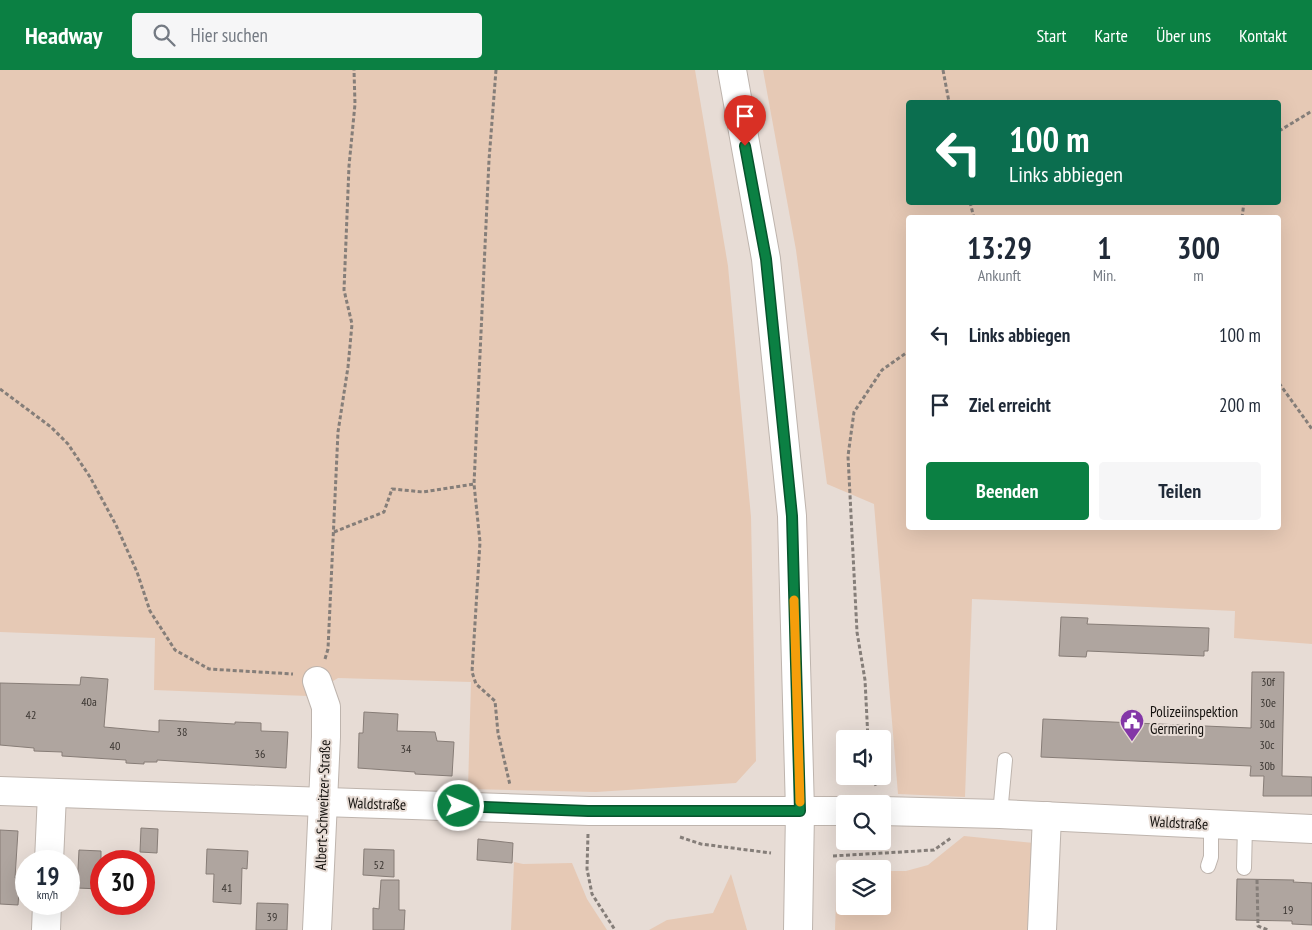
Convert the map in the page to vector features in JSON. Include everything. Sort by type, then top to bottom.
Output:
[{"type":"street","points":[[732,70],[766,259],[792,516],[800,811],[798,930]]},
{"type":"street","name":"Albert-Schweitzer-Straße","points":[[317,681],[326,707],[324,802],[317,930]]},
{"type":"street","name":"Waldstraße","points":[[0,791],[588,811],[836,811]]},
{"type":"street","points":[[49,850],[52,794]]},
{"type":"street","name":"Waldstraße","points":[[891,811],[1000,814],[1312,828]]},
{"type":"street","points":[[1042,930],[1047,816]]},
{"type":"street","points":[[46,930],[47,915]]},
{"type":"lane","points":[[1000,814],[1005,760]]},
{"type":"lane","points":[[1208,866],[1212,825]]},
{"type":"lane","points":[[1244,868],[1245,826]]},
{"type":"path","points":[[0,389],[51,427],[68,444],[90,477],[116,525],[137,572],[150,611],[176,650],[209,670],[291,674],[317,681],[328,650],[338,432],[348,367],[352,324],[344,290],[349,166],[355,104],[354,70]]},
{"type":"path","points":[[496,70],[489,160],[474,484],[480,542],[472,672],[476,684],[495,701],[498,732],[516,808]]},
{"type":"path","points":[[943,70],[949,100]]},
{"type":"path","points":[[1281,130],[1312,112]]},
{"type":"path","points":[[868,730],[865,680],[857,632],[848,456],[854,412],[882,370],[906,353]]},
{"type":"path","points":[[1281,386],[1312,429]]},
{"type":"path","points":[[334,532],[384,512],[392,489],[423,492],[474,484]]},
{"type":"path","points":[[588,811],[587,869],[592,894],[615,930]]},
{"type":"path","points":[[677,836],[701,844],[770,854]]},
{"type":"path","points":[[833,856],[934,850]]},
{"type":"shaded area","points":[[0,70],[695,70],[728,266],[751,517],[756,761],[736,783],[596,792],[468,789],[471,682],[338,678],[308,696],[154,690],[155,638],[0,632]]},
{"type":"shaded area","points":[[763,70],[1312,70],[1312,644],[1234,638],[1235,611],[972,599],[965,797],[898,794],[874,504],[827,484],[796,250]]},
{"type":"shaded area","points":[[964,836],[1034,843],[1030,930],[835,930],[836,900],[836,915],[891,915],[891,871],[906,871],[928,865]]},
{"type":"shaded area","points":[[514,862],[523,864],[572,863],[587,899],[607,930],[511,930]]},
{"type":"shaded area","points":[[731,874],[747,930],[649,930],[667,920],[713,913]]},
{"type":"building","points":[[1061,617],[1088,618],[1087,624],[1209,628],[1208,651],[1204,651],[1204,656],[1087,651],[1086,657],[1059,656]]},
{"type":"building","points":[[1252,672],[1284,672],[1282,776],[1312,777],[1312,796],[1263,796],[1264,776],[1250,776],[1251,766],[1041,757],[1043,719],[1251,728]]},
{"type":"building","points":[[81,677],[108,679],[104,727],[159,732],[159,720],[235,724],[235,722],[261,723],[261,731],[288,732],[286,768],[157,760],[157,762],[144,762],[144,764],[126,763],[126,760],[62,756],[62,752],[34,751],[34,748],[0,745],[0,683],[80,685]]},
{"type":"building","points":[[364,712],[398,714],[397,731],[435,732],[437,741],[454,742],[452,776],[358,768],[359,733],[363,733]]},
{"type":"building","points":[[141,828],[158,829],[157,853],[155,853],[155,850],[140,850]]},
{"type":"building","points":[[0,830],[18,831],[17,850],[15,850],[15,905],[0,904]]},
{"type":"building","points":[[478,839],[513,843],[512,863],[477,860]]},
{"type":"building","points":[[207,849],[248,851],[247,869],[242,868],[241,904],[213,902],[214,874],[206,874]]},
{"type":"building","points":[[364,849],[394,850],[394,877],[363,875]]},
{"type":"building","points":[[80,850],[90,850],[90,889],[80,888]]},
{"type":"building","points":[[1237,879],[1294,880],[1293,882],[1312,883],[1312,925],[1292,924],[1292,921],[1236,920]]},
{"type":"building","points":[[381,880],[399,880],[399,910],[405,910],[404,930],[373,930],[373,908],[379,909]]},
{"type":"building","points":[[257,903],[288,904],[287,930],[256,930]]},
{"type":"slow traffic","points":[[794,600],[800,802]]},
{"type":"place","name":"Polizeiinspektion Germering","points":[[1132,742]]},
{"type":"route","points":[[459,806],[588,811],[800,811],[792,516],[766,259],[745,146]]}]
